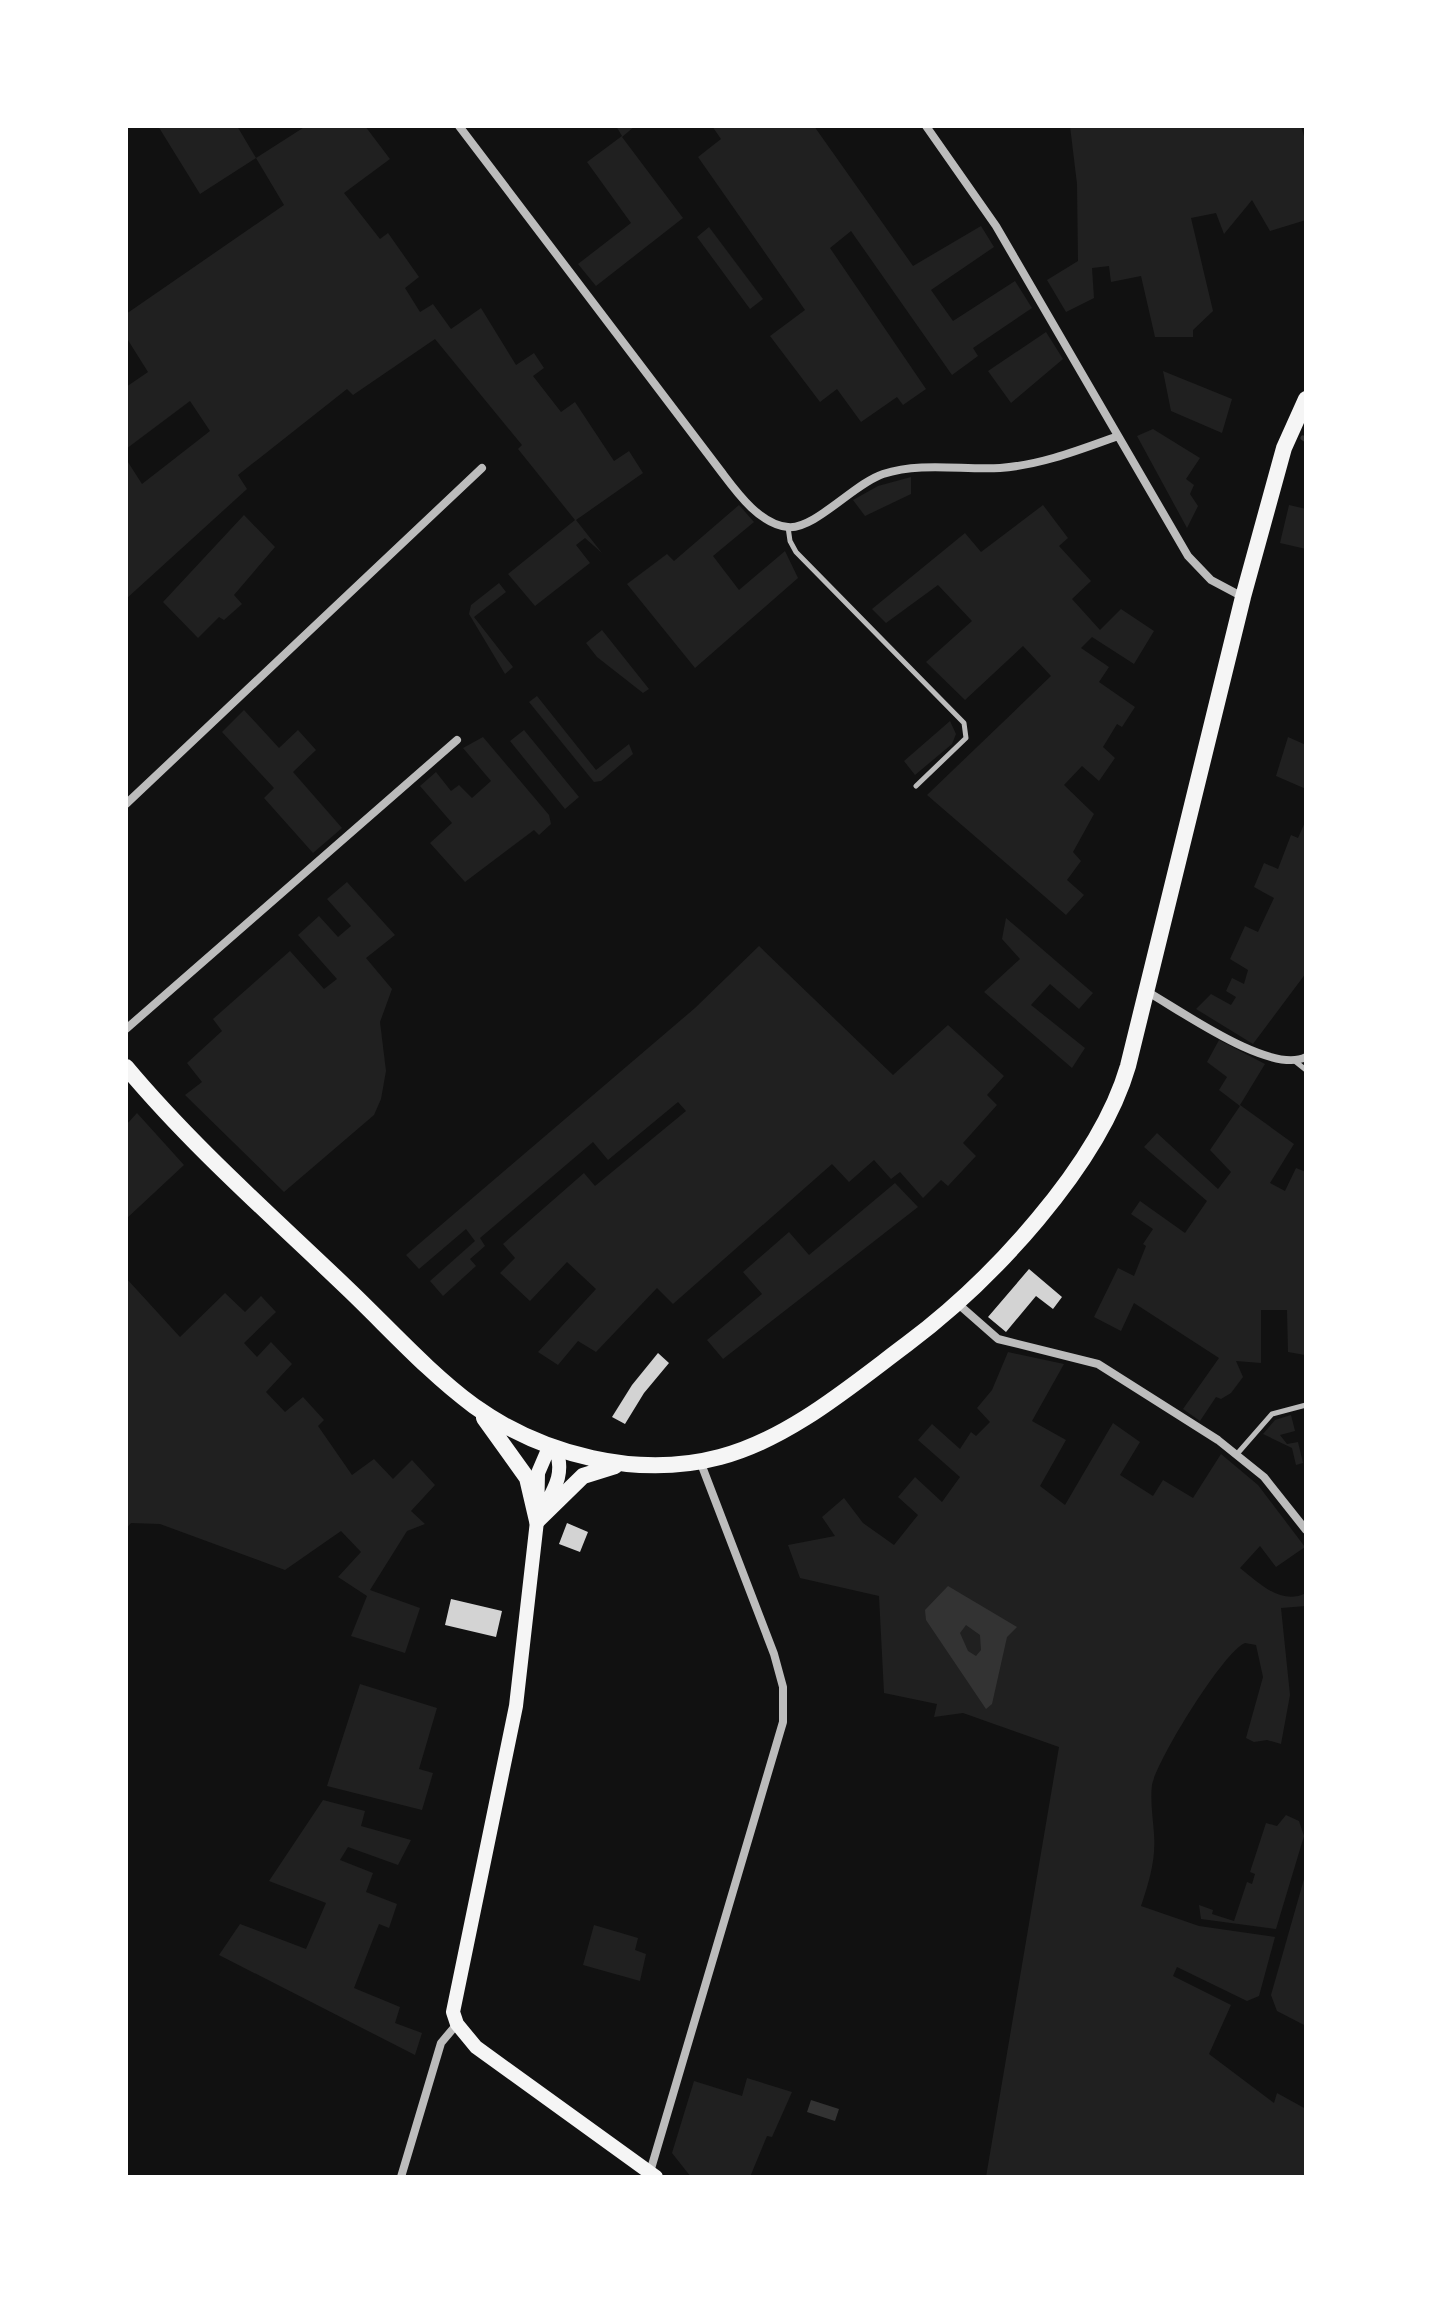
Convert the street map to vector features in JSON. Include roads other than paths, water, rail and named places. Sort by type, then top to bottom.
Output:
[{"type":"highway","points":[[473,1404],[519,1433],[556,1449],[627,1463],[700,1461],[723,1457],[806,1416],[894,1354],[957,1303],[1017,1240],[1093,1144],[1121,1090],[1243,597],[1284,448],[1306,399]]},
{"type":"highway","points":[[126,1067],[181,1128],[473,1404],[527,1478],[537,1521]]},
{"type":"highway","points":[[537,1521],[583,1476],[627,1463]]},
{"type":"main road","points":[[537,1521],[559,1480],[561,1469],[556,1449],[547,1452],[538,1473],[537,1521],[516,1706],[453,2012],[457,2024],[476,2047],[653,2174]]},
{"type":"street","points":[[459,126],[738,493],[767,518],[788,527],[812,519],[858,485],[886,473],[920,468],[1022,465],[1058,457],[1118,436]]},
{"type":"street","points":[[926,126],[996,226],[1188,556],[1211,580],[1243,597]]},
{"type":"street","points":[[126,804],[482,468]]},
{"type":"street","points":[[126,1029],[457,740]]},
{"type":"street","points":[[1145,991],[1249,1049],[1274,1059],[1296,1062],[1306,1057]]},
{"type":"street","points":[[957,1303],[998,1339],[1087,1361],[1111,1371],[1237,1454],[1264,1477],[1306,1529]]},
{"type":"street","points":[[653,2174],[783,1722],[783,1687],[774,1654],[700,1461]]},
{"type":"street","points":[[401,2177],[441,2043],[457,2024]]},
{"type":"lane","points":[[788,527],[796,552],[964,723],[966,738],[960,747],[916,786]]},
{"type":"lane","points":[[1296,1062],[1306,1070]]},
{"type":"lane","points":[[1237,1454],[1272,1414],[1306,1405]]}]
